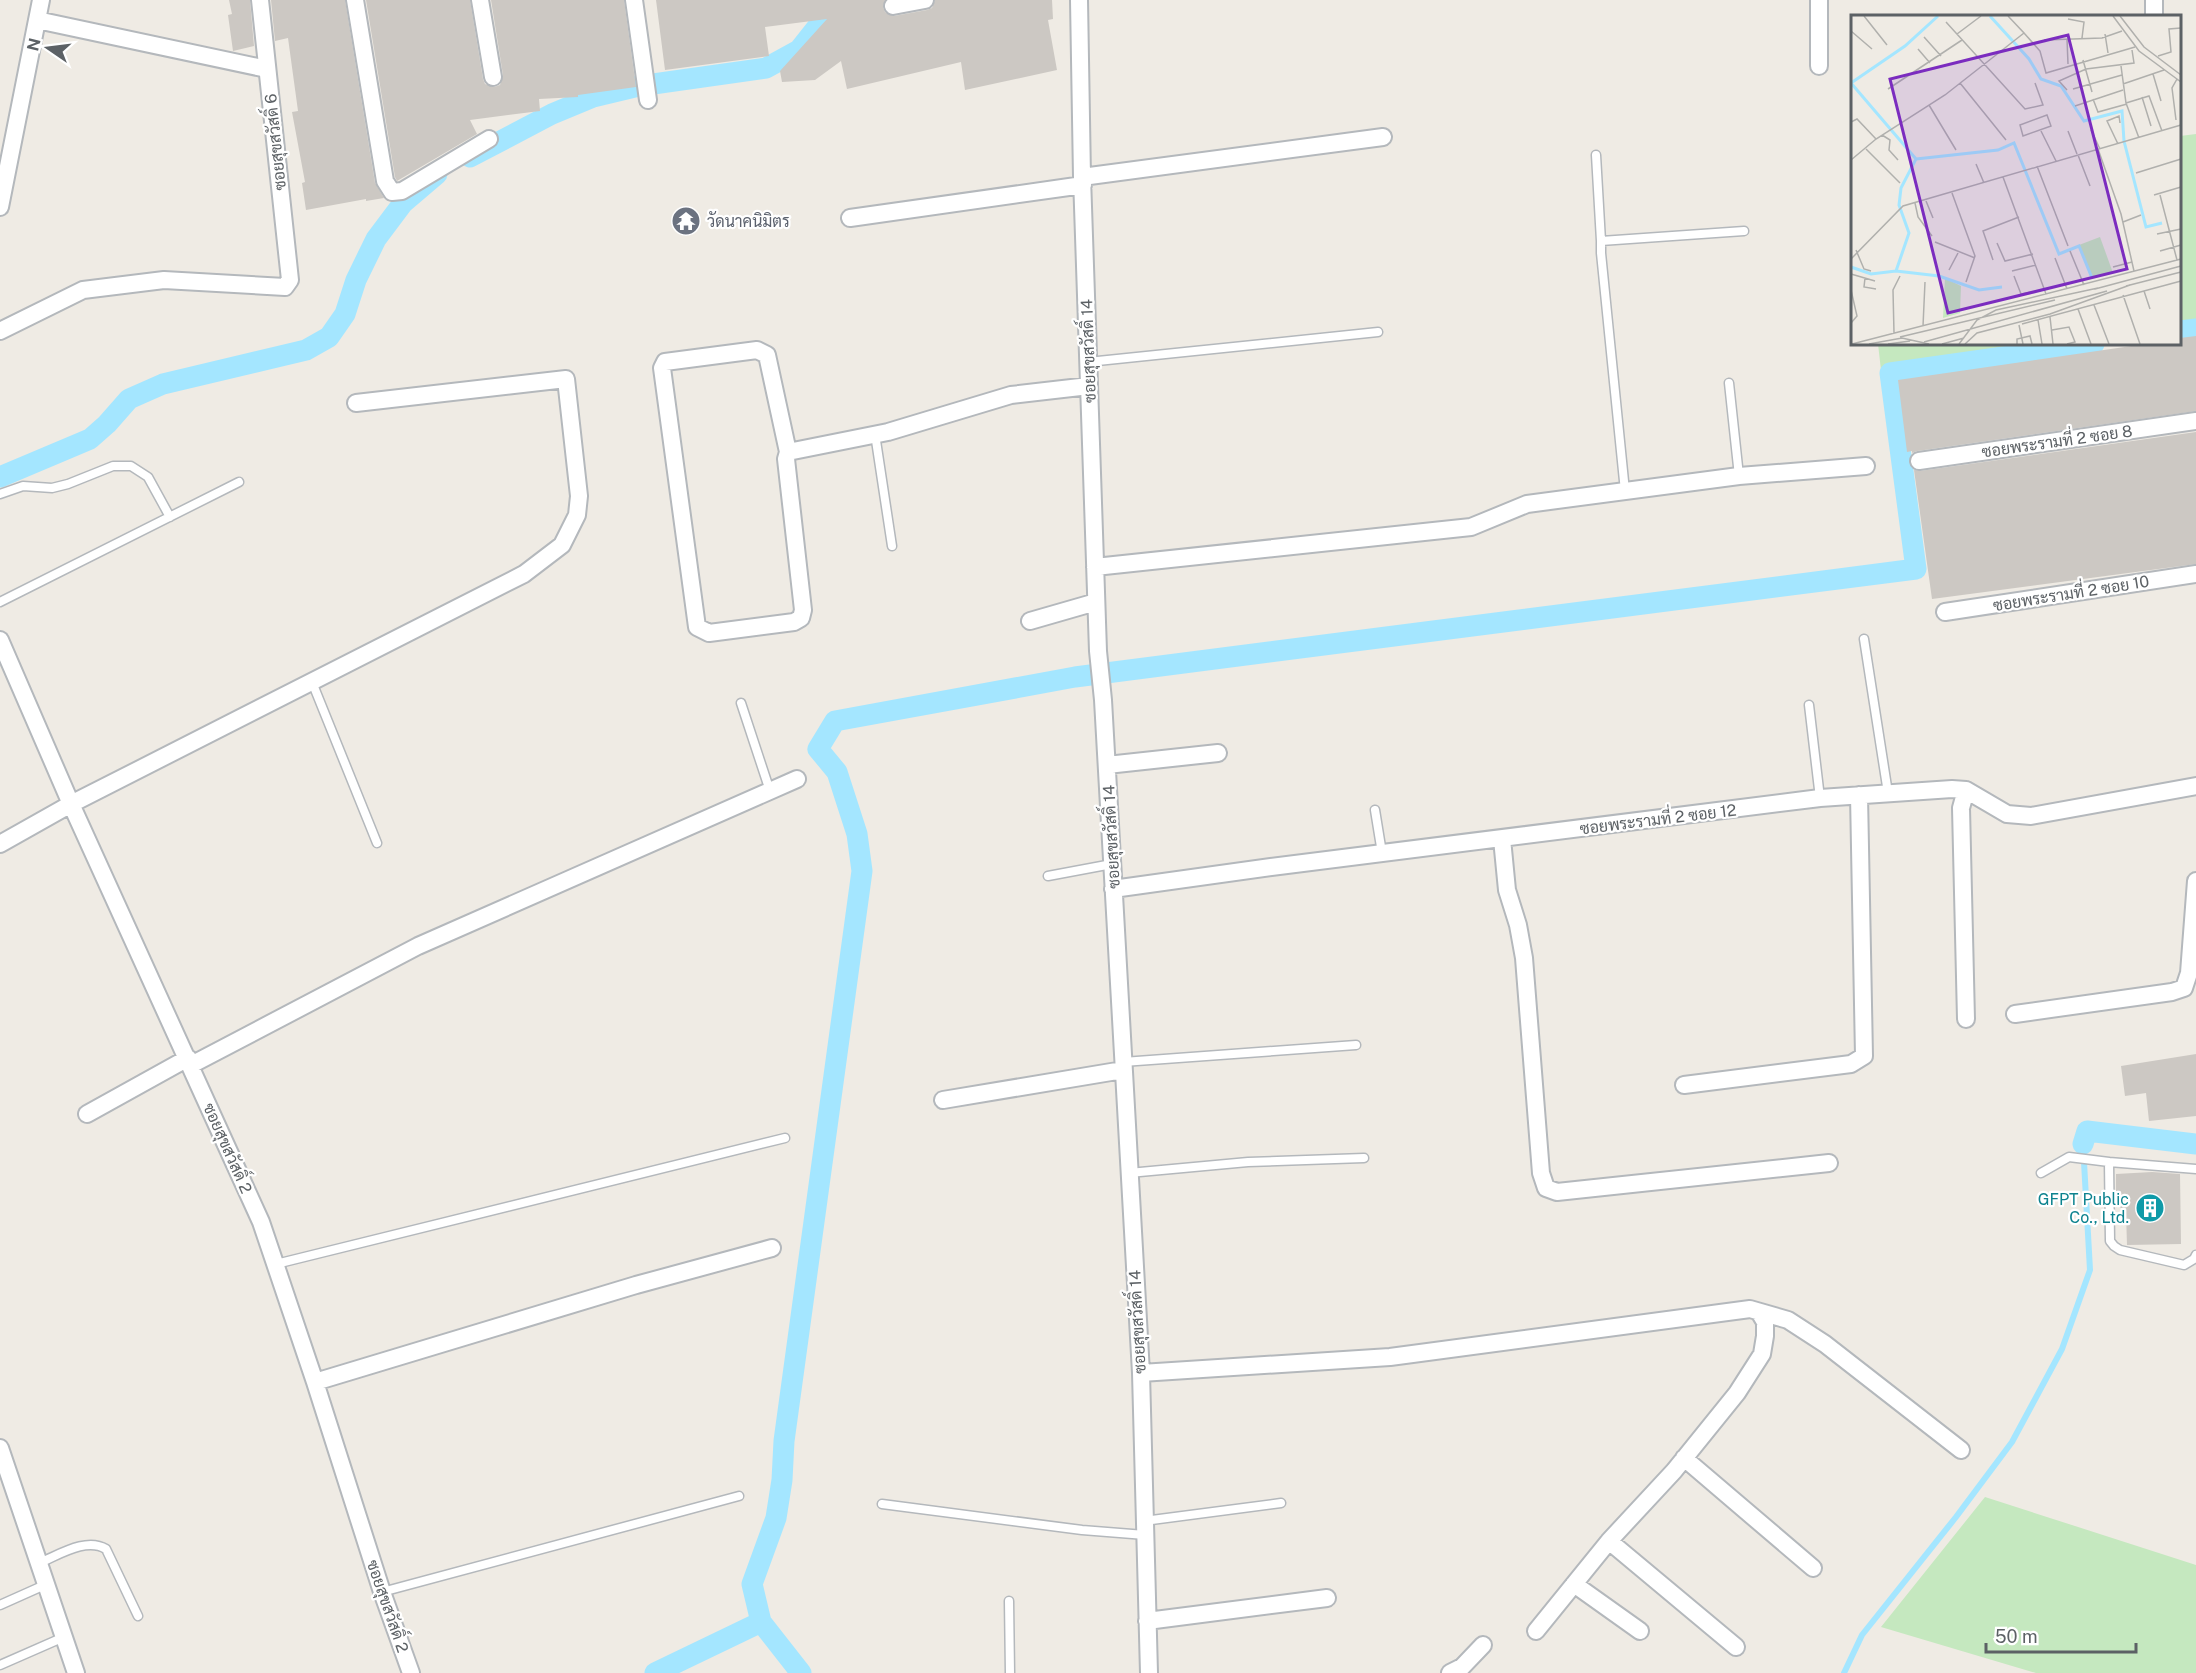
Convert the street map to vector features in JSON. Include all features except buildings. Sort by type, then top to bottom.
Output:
[{"type":"street","points":[[0,207],[40,0]]},
{"type":"street","name":"ซอยสุขสวัสดิ์ 6","points":[[0,331],[83,290],[164,280],[285,287],[288,284],[290,280],[260,0]]},
{"type":"street","points":[[355,0],[388,188],[392,192],[402,191],[489,139]]},
{"type":"street","points":[[480,0],[493,76]]},
{"type":"street","points":[[634,0],[647,91]]},
{"type":"street","points":[[893,6],[925,0]]},
{"type":"street","name":"ซอยสุขสวัสดิ์ 14","points":[[1080,0],[1082,181],[1098,651],[1107,765],[1141,1373],[1149,1673]]},
{"type":"street","points":[[1819,0],[1819,66]]},
{"type":"street","points":[[37,20],[267,69]]},
{"type":"street","points":[[850,218],[1383,137]]},
{"type":"street","points":[[757,350],[767,355],[788,452],[786,459],[803,610],[801,618],[794,622],[709,633],[697,627],[662,368],[665,362],[757,350]]},
{"type":"street","points":[[0,844],[71,804],[524,574],[562,545],[577,514],[579,496],[566,379],[356,403]]},
{"type":"street","points":[[788,452],[875,434],[1011,395],[1089,386]]},
{"type":"street","name":"ซอยพระรามที่ 2 ซอย 8","points":[[1919,461],[2196,421]]},
{"type":"street","points":[[1095,567],[1471,527],[1527,504],[1739,476],[1866,466]]},
{"type":"street","name":"ซอยพระรามที่ 2 ซอย 10","points":[[1945,612],[2196,574]]},
{"type":"street","points":[[1030,621],[1096,602]]},
{"type":"street","name":"ซอยสุขสวัสดิ์ 2","points":[[0,640],[71,804],[261,1222],[382,1592],[411,1673]]},
{"type":"street","points":[[1107,765],[1218,753]]},
{"type":"street","points":[[87,1114],[418,946],[797,779]]},
{"type":"street","points":[[1966,1020],[1961,808],[1966,790],[2007,814],[2031,816],[2196,786]]},
{"type":"street","name":"ซอยพระรามที่ 2 ซอย 12","points":[[1113,889],[1820,798],[1966,790]]},
{"type":"street","points":[[1684,1085],[1851,1064],[1864,1056],[1859,795]]},
{"type":"street","points":[[1502,839],[1508,890],[1524,958],[1541,1173],[1546,1188],[1557,1192],[1829,1163]]},
{"type":"street","points":[[2015,1014],[2172,992],[2184,988],[2189,973],[2196,881]]},
{"type":"street","points":[[943,1100],[1123,1066]]},
{"type":"street","points":[[315,1382],[636,1285],[772,1248]]},
{"type":"street","points":[[1141,1373],[1390,1357],[1750,1310],[1788,1320],[1825,1344],[1961,1450]]},
{"type":"street","points":[[1536,1631],[1609,1541],[1684,1458],[1737,1393],[1762,1354],[1765,1322],[1759,1312]]},
{"type":"street","points":[[1,1457],[76,1673]]},
{"type":"street","points":[[1684,1458],[1814,1568]]},
{"type":"street","points":[[1609,1541],[1736,1647]]},
{"type":"street","points":[[1574,1584],[1640,1631]]},
{"type":"street","points":[[1147,1620],[1327,1598]]},
{"type":"street","points":[[1450,1673],[1462,1668],[1483,1645]]},
{"type":"lane","points":[[1596,155],[1601,253],[1625,491]]},
{"type":"lane","points":[[1601,241],[1744,231]]},
{"type":"lane","points":[[1088,362],[1378,332]]},
{"type":"lane","points":[[1729,384],[1739,476]]},
{"type":"lane","points":[[875,434],[892,546]]},
{"type":"lane","points":[[0,494],[23,486],[52,488],[113,466],[130,466],[148,477],[170,517]]},
{"type":"lane","points":[[0,602],[239,482]]},
{"type":"lane","points":[[1864,639],[1888,793]]},
{"type":"lane","points":[[312,682],[376,843]]},
{"type":"lane","points":[[741,703],[770,791]]},
{"type":"lane","points":[[1809,705],[1820,798]]},
{"type":"lane","points":[[1375,810],[1382,854]]},
{"type":"lane","points":[[1048,876],[1112,864]]},
{"type":"lane","points":[[1123,1066],[1356,1045]]},
{"type":"lane","points":[[276,1264],[785,1138]]},
{"type":"lane","points":[[2042,1173],[2069,1157],[2097,1162],[2196,1168]]},
{"type":"lane","points":[[1129,1173],[1248,1162],[1364,1158]]},
{"type":"lane","points":[[2109,1162],[2110,1241],[2114,1246],[2120,1250],[2184,1264],[2194,1259],[2196,1255]]},
{"type":"lane","points":[[382,1592],[739,1496]]},
{"type":"lane","points":[[882,1504],[1082,1530],[1145,1528],[1281,1503]]},
{"type":"lane","points":[[39,1563],[79,1546],[98,1544],[106,1549],[138,1616]]},
{"type":"lane","points":[[0,1605],[47,1584]]},
{"type":"lane","points":[[1009,1601],[1010,1673]]},
{"type":"lane","points":[[0,1665],[64,1636]]},
{"type":"green space","points":[[2196,134],[2196,320],[2181,323],[2181,136]]},
{"type":"green space","points":[[1878,345],[2042,345],[1881,370]]},
{"type":"green space","points":[[1985,1497],[2196,1565],[2196,1673],[2036,1673],[1881,1627]]},
{"type":"waterway","points":[[470,157],[552,114],[593,97],[639,86],[766,68],[799,50],[818,26],[824,0]]},
{"type":"waterway","points":[[0,477],[90,439],[129,399],[163,384],[306,350],[329,337],[345,314],[356,280],[376,239],[403,203],[437,174]]},
{"type":"waterway","points":[[2181,331],[2196,329]]},
{"type":"waterway","points":[[761,1622],[752,1584],[776,1518],[782,1480],[784,1441],[862,871],[857,834],[837,772],[818,749],[835,721],[1075,677],[1916,569],[1890,373],[2087,345]]},
{"type":"waterway","points":[[2083,1144],[2087,1131],[2196,1144]]},
{"type":"waterway","points":[[1844,1673],[1862,1635],[1956,1517],[2012,1442],[2062,1349],[2090,1270],[2083,1144]]},
{"type":"waterway","points":[[655,1673],[761,1622],[801,1673]]},
{"type":"place","name":"วัดนาคนิมิตร","points":[[686,221]]},
{"type":"place","name":"GFPT Public Co., Ltd.","points":[[2150,1208]]}]
